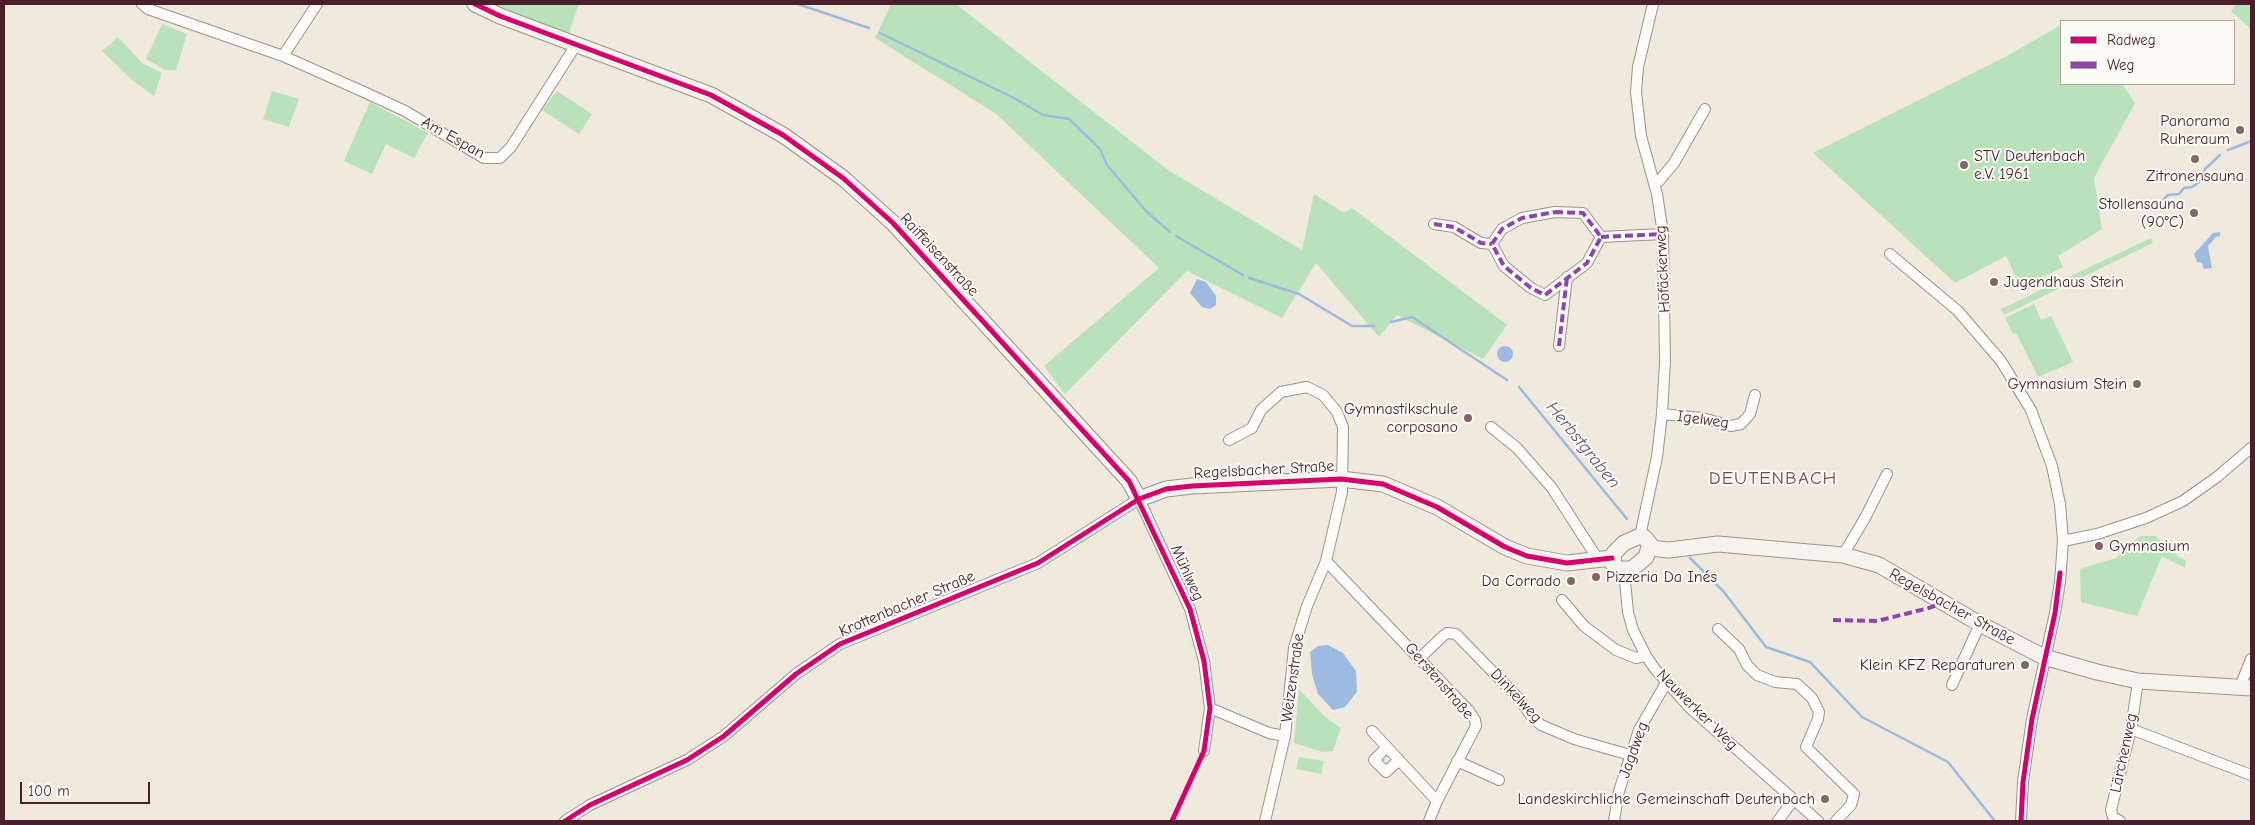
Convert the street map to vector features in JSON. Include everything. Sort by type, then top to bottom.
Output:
[{"type":"street","name":"Am Espan","points":[[142,4],[157,12],[283,56],[405,111],[484,158],[500,158],[511,147],[576,45]]},
{"type":"street","points":[[283,56],[317,4]]},
{"type":"street","name":"Raiffeisenstraße","points":[[474,4],[576,45],[710,95],[783,135],[843,178],[893,223],[1129,481],[1139,499]]},
{"type":"street","name":"Hofäckerweg","points":[[1640,536],[1653,481],[1662,414],[1666,305],[1663,234],[1654,182],[1641,136],[1636,92],[1638,67],[1652,4]]},
{"type":"street","points":[[1654,182],[1659,181],[1674,164],[1705,109]]},
{"type":"street","points":[[1492,244],[1502,229],[1522,218],[1555,212],[1583,213],[1601,237]]},
{"type":"street","points":[[1434,224],[1454,228],[1480,243],[1492,244]]},
{"type":"street","points":[[1601,237],[1663,234]]},
{"type":"street","points":[[1492,244],[1504,266],[1530,288],[1545,295],[1587,263],[1601,237]]},
{"type":"street","points":[[1890,254],[1958,312],[2001,361],[2022,393],[2042,437],[2052,466],[2060,504],[2063,542],[2058,598],[2044,657],[2023,782],[2021,821]]},
{"type":"street","points":[[1559,346],[1567,277]]},
{"type":"street","name":"Weizenstraße","points":[[1229,440],[1252,428],[1261,410],[1281,392],[1307,388],[1323,395],[1337,412],[1343,427],[1342,492],[1326,561],[1306,606],[1294,648],[1285,736],[1265,821]]},
{"type":"street","name":"Igelweg","points":[[1662,414],[1702,418],[1731,426],[1741,424],[1750,414],[1755,395]]},
{"type":"street","points":[[1491,427],[1518,448],[1552,488],[1606,560],[1615,567],[1624,571],[1632,568],[1646,557],[1650,548],[1648,540],[1640,536],[1624,543],[1606,560]]},
{"type":"street","points":[[2063,542],[2097,534],[2146,518],[2183,501],[2218,477],[2251,448]]},
{"type":"street","points":[[1843,555],[1865,518],[1887,474]]},
{"type":"street","name":"Regelsbacher Straße","points":[[1139,499],[1166,490],[1192,486],[1341,479],[1382,484],[1437,506],[1505,547],[1527,556],[1567,563],[1606,560]]},
{"type":"street","name":"Mühlweg","points":[[1139,499],[1190,609],[1204,661],[1210,708],[1204,751]]},
{"type":"street","name":"Krottenbacher Straße","points":[[565,821],[590,805],[687,760],[716,741],[796,674],[840,644],[1038,563],[1139,499]]},
{"type":"street","name":"Regelsbacher Straße","points":[[1650,548],[1668,550],[1718,544],[1843,555],[1879,565],[1980,624],[2044,657],[2138,681],[2246,687]]},
{"type":"street","name":"Gerstenstraße","points":[[1326,561],[1420,658],[1475,720],[1476,726],[1437,801],[1429,821]]},
{"type":"street","name":"Neuwerker Weg","points":[[1624,571],[1628,612],[1633,630],[1646,656],[1666,683],[1689,707],[1818,821]]},
{"type":"street","points":[[1562,600],[1584,626],[1616,650],[1636,658],[1646,656]]},
{"type":"street","points":[[1952,685],[1980,624]]},
{"type":"street","points":[[1718,629],[1739,649],[1747,665],[1757,675],[1775,682],[1797,684],[1812,698],[1819,712],[1806,747],[1854,794],[1851,805],[1836,821]]},
{"type":"street","name":"Dinkelweg","points":[[1420,658],[1447,633],[1456,634],[1520,700],[1532,718],[1541,725],[1574,739],[1630,755]]},
{"type":"street","points":[[2246,687],[2251,659]]},
{"type":"street","name":"Lärchenweg","points":[[2120,821],[2113,817],[2111,810],[2131,729],[2138,681]]},
{"type":"street","name":"Jagdweg","points":[[1614,821],[1619,791],[1639,730],[1666,683]]},
{"type":"street","points":[[1210,708],[1269,733],[1285,736]]},
{"type":"street","points":[[2131,729],[2251,775]]},
{"type":"street","points":[[1372,731],[1437,801]]},
{"type":"street","points":[[1387,747],[1374,760],[1386,772],[1399,760]]},
{"type":"street","points":[[1458,761],[1499,780]]},
{"type":"street","points":[[1778,821],[1793,800]]},
{"type":"green space","points":[[490,4],[579,4],[568,35]]},
{"type":"green space","points":[[891,4],[956,4],[1168,170],[1302,250],[1314,194],[1344,213],[1352,208],[1507,325],[1483,359],[1397,315],[1379,337],[1316,263],[1282,318],[1187,271],[1065,394],[1044,366],[1159,268],[995,113],[875,38]]},
{"type":"green space","points":[[2236,4],[2251,4],[2251,29],[2231,11]]},
{"type":"green space","points":[[162,24],[187,34],[176,70],[166,70],[146,59]]},
{"type":"green space","name":"STV Deutenbach e.V. 1961","points":[[2060,26],[2060,85],[2123,85],[2135,103],[2094,178],[2102,229],[2058,256],[2063,267],[2021,288],[2006,256],[1955,283],[1813,153],[2007,56]]},
{"type":"green space","points":[[118,37],[142,63],[162,73],[154,96],[132,80],[102,51]]},
{"type":"green space","points":[[272,91],[299,99],[289,127],[263,119]]},
{"type":"green space","points":[[557,91],[592,114],[579,134],[542,110]]},
{"type":"green space","points":[[370,102],[428,133],[414,158],[386,144],[372,174],[344,161]]},
{"type":"green space","points":[[2151,238],[2153,243],[2004,315],[2001,309]]},
{"type":"green space","points":[[2034,304],[2041,320],[2051,316],[2073,362],[2038,377],[2016,333],[2013,334],[2005,318]]},
{"type":"green space","points":[[2140,536],[2156,536],[2171,552],[2186,561],[2185,568],[2162,556],[2137,616],[2081,602],[2080,569],[2116,558]]},
{"type":"green space","points":[[1299,689],[1324,716],[1341,728],[1333,751],[1322,752],[1294,743]]},
{"type":"green space","points":[[1299,757],[1324,761],[1321,774],[1296,769]]},
{"type":"water","points":[[2220,232],[2220,236],[2216,237],[2208,246],[2212,268],[2204,269],[2202,263],[2197,262],[2194,254],[2213,233]]},
{"type":"water","points":[[1197,279],[1206,282],[1216,296],[1216,305],[1210,309],[1202,307],[1190,293]]},
{"type":"water","points":[[1502,346],[1508,346],[1513,351],[1511,360],[1502,362],[1497,357],[1497,351]]},
{"type":"water","points":[[1328,645],[1343,653],[1356,671],[1357,692],[1345,707],[1333,710],[1318,694],[1312,674],[1310,652],[1318,646]]},
{"type":"waterway","points":[[798,4],[869,28]]},
{"type":"waterway","points":[[880,33],[1014,98],[1043,115],[1069,119],[1100,149],[1107,165],[1146,211],[1170,232]]},
{"type":"waterway","points":[[2228,150],[2249,142]]},
{"type":"waterway","points":[[2161,202],[2168,195],[2179,194],[2184,188],[2192,187],[2198,183],[2203,177],[2205,169],[2220,155]]},
{"type":"waterway","points":[[1176,236],[1243,275]]},
{"type":"waterway","points":[[1249,278],[1299,294],[1352,326],[1374,326]]},
{"type":"waterway","name":"Herbstgraben","points":[[1391,322],[1412,317],[1507,380]]},
{"type":"waterway","name":"Herbstgraben","points":[[1519,387],[1627,519]]},
{"type":"waterway","name":"Herbstgraben","points":[[1690,558],[1724,592],[1766,647],[1810,662],[1862,717],[1948,762],[1994,820]]},
{"type":"marked path","points":[[1555,212],[1583,213],[1601,237],[1587,263],[1545,295],[1531,288],[1504,266],[1492,244],[1502,229],[1522,218],[1555,212]]},
{"type":"marked path","points":[[1434,224],[1454,227],[1481,243],[1492,244]]},
{"type":"marked path","points":[[1601,237],[1663,234]]},
{"type":"marked path","points":[[1559,346],[1567,277]]},
{"type":"marked path","points":[[1833,620],[1877,621],[1942,603]]},
{"type":"cycle path","points":[[475,4],[500,16],[711,95],[783,135],[843,178],[893,223],[1129,481],[1190,609],[1204,661],[1210,708],[1204,751],[1172,821]]},
{"type":"cycle path","points":[[565,821],[590,805],[687,760],[724,736],[796,674],[840,644],[1038,563],[1139,499],[1166,489],[1192,486],[1341,479],[1383,484],[1437,507],[1505,547],[1527,556],[1567,563],[1612,558]]},
{"type":"cycle path","points":[[2021,821],[2023,782],[2032,719],[2055,613],[2060,573]]},
{"type":"place","name":"Panorama Ruheraum","points":[[2240,130]]},
{"type":"place","name":"Zitronensauna","points":[[2195,159]]},
{"type":"place","name":"STV Deutenbach e.V. 1961","points":[[1964,165]]},
{"type":"place","name":"Stollensauna (90°C)","points":[[2194,213]]},
{"type":"place","name":"Jugendhaus Stein","points":[[1994,282]]},
{"type":"place","name":"Gymnasium Stein","points":[[2137,384]]},
{"type":"place","name":"Gymnastikschule corposano","points":[[1468,418]]},
{"type":"place","name":"Gymnasium","points":[[2099,546]]},
{"type":"place","name":"Pizzeria Da Inés","points":[[1596,577]]},
{"type":"place","name":"Da Corrado","points":[[1571,581]]},
{"type":"place","name":"Klein KFZ Reparaturen","points":[[2025,665]]},
{"type":"place","name":"Landeskirchliche Gemeinschaft Deutenbach","points":[[1825,799]]},
{"type":"district","name":"DEUTENBACH","points":[[1773,479]]}]
